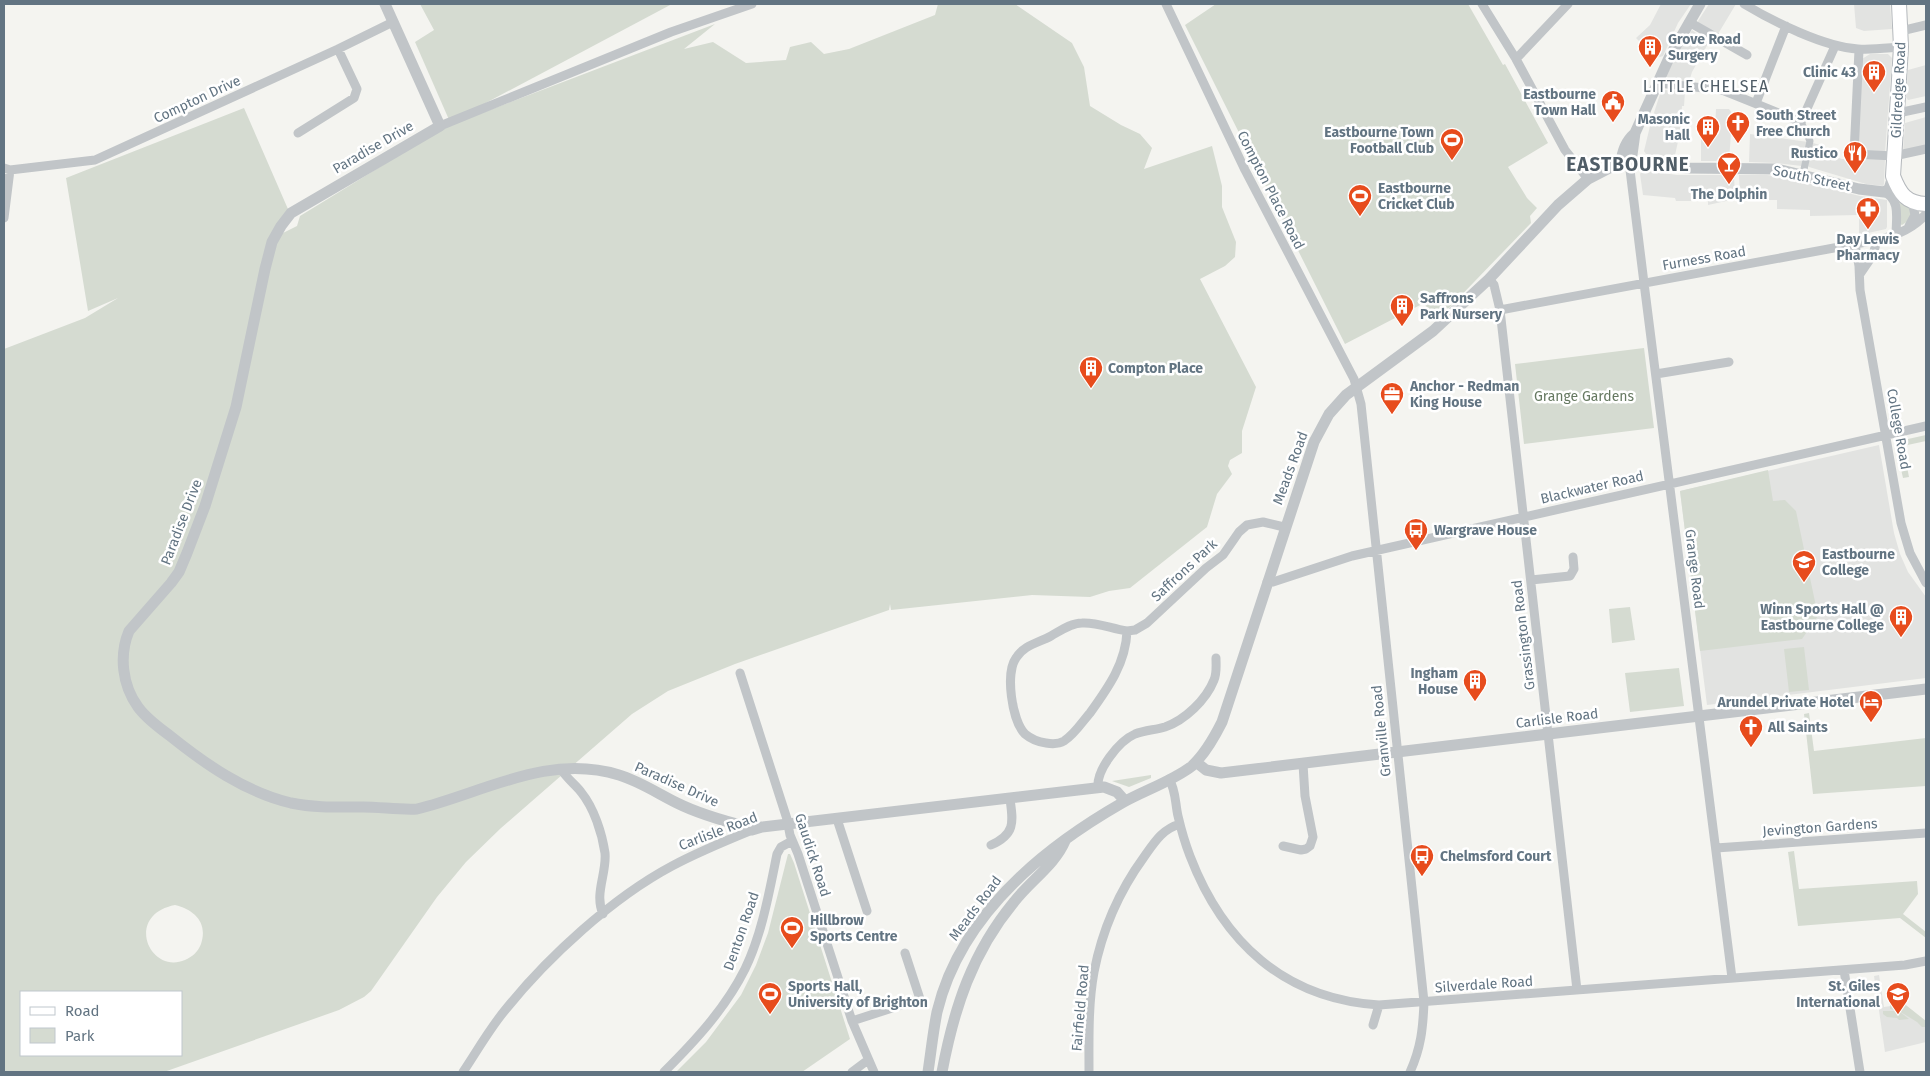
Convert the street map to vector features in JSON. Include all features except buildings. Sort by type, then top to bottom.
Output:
[{"type":"main road","name":"Gildredge Road","points":[[1899,4],[1901,47],[1893,176],[1900,193],[1907,200],[1919,203]]},
{"type":"street","points":[[385,4],[440,126]]},
{"type":"street","name":"Paradise Drive","points":[[752,4],[671,32],[440,126],[291,212],[272,242],[236,407],[205,506],[179,572],[129,631],[122,653],[123,667],[132,695],[138,707],[151,721],[225,775],[270,796],[291,803],[336,807],[417,809],[513,778],[561,769],[603,771],[631,779],[696,812],[748,827],[752,830]]},
{"type":"street","name":"Compton Place Road","points":[[1166,4],[1245,170],[1357,387]]},
{"type":"street","points":[[1482,4],[1516,60],[1565,150],[1588,179]]},
{"type":"street","points":[[1516,60],[1568,4]]},
{"type":"street","points":[[1626,163],[1635,133],[1669,58],[1700,4]]},
{"type":"street","points":[[1744,4],[1786,26],[1835,46],[1859,50],[1901,47]]},
{"type":"street","name":"Compton Drive","points":[[7,169],[96,160],[393,22]]},
{"type":"street","points":[[1689,22],[1747,55]]},
{"type":"street","points":[[1901,31],[1926,25]]},
{"type":"street","points":[[1756,103],[1786,26]]},
{"type":"street","points":[[1801,122],[1835,46]]},
{"type":"street","points":[[298,133],[354,98],[357,90],[338,49]]},
{"type":"street","points":[[1859,50],[1854,154],[1894,156],[1926,149]]},
{"type":"street","points":[[1658,83],[1722,90],[1801,122],[1810,141],[1803,174]]},
{"type":"street","points":[[1898,113],[1926,107]]},
{"type":"street","name":"Meads Road","points":[[928,1072],[938,1011],[953,967],[963,948],[996,901],[1012,882],[1054,846],[1065,841],[1094,819],[1181,773],[1196,762],[1212,742],[1222,722],[1284,527],[1314,442],[1329,414],[1346,395],[1433,331],[1489,279],[1558,205],[1588,179],[1605,170],[1626,163]]},
{"type":"street","name":"South Street","points":[[1626,163],[1687,168],[1777,169],[1859,189],[1884,192]]},
{"type":"street","name":"Grange Road","points":[[1626,163],[1630,170],[1732,978]]},
{"type":"street","points":[[4,218],[7,169]]},
{"type":"street","name":"Gildredge Road","points":[[1884,192],[1890,189],[1893,176]]},
{"type":"street","points":[[1884,192],[1892,197],[1896,204],[1896,235]]},
{"type":"street","points":[[1909,226],[1919,203]]},
{"type":"street","points":[[1909,226],[1921,220],[1926,214]]},
{"type":"street","name":"Furness Road","points":[[1500,310],[1877,240],[1896,235],[1909,226]]},
{"type":"street","points":[[1860,274],[1872,255],[1877,240]]},
{"type":"street","name":"College Road","points":[[1855,244],[1860,274],[1860,290],[1905,538],[1916,568],[1926,583]]},
{"type":"street","name":"Grassington Road","points":[[1489,279],[1494,285],[1500,310],[1577,990]]},
{"type":"street","points":[[1656,374],[1729,362]]},
{"type":"street","name":"Granville Road","points":[[1357,387],[1361,404],[1424,1002],[1422,1038],[1418,1056],[1410,1072]]},
{"type":"street","name":"Blackwater Road","points":[[1267,582],[1273,582],[1334,562],[1377,551],[1926,426]]},
{"type":"street","name":"Saffrons Park","points":[[1127,631],[1135,630],[1147,623],[1206,568],[1223,555],[1239,532],[1247,526],[1263,522],[1284,527]]},
{"type":"street","points":[[1531,580],[1570,576],[1574,569],[1573,557]]},
{"type":"street","points":[[1077,623],[1090,623],[1127,631],[1126,648],[1115,675],[1099,700],[1075,731],[1065,740],[1055,744],[1036,741],[1025,734],[1018,723],[1010,679],[1013,663],[1020,653],[1030,645],[1077,623]]},
{"type":"street","points":[[1098,788],[1098,775],[1102,768],[1126,740],[1134,734],[1167,726],[1179,720],[1204,698],[1214,680],[1216,658]]},
{"type":"street","name":"Gaudick Road","points":[[740,673],[792,841],[798,854],[852,1021],[874,1072]]},
{"type":"street","name":"Carlisle Road","points":[[1196,762],[1206,770],[1221,773],[1926,689]]},
{"type":"street","points":[[1283,846],[1301,850],[1306,849],[1310,846],[1313,837],[1306,802],[1303,764]]},
{"type":"street","points":[[561,769],[566,778],[590,806],[601,836],[606,865],[599,903],[602,914]]},
{"type":"street","name":"Silverdale Road","points":[[1169,779],[1174,792],[1180,824],[1189,855],[1213,903],[1234,934],[1261,961],[1291,982],[1339,1001],[1378,1005],[1424,1002],[1844,970],[1913,964],[1926,960]]},
{"type":"street","name":"Carlisle Road","points":[[464,1072],[504,1010],[538,972],[602,914],[670,866],[752,830],[1098,788],[1113,790],[1125,801]]},
{"type":"street","points":[[991,845],[1005,836],[1010,830],[1012,816],[1010,799]]},
{"type":"street","points":[[837,819],[867,911]]},
{"type":"street","name":"Fairfield Road","points":[[1089,1072],[1089,1025],[1094,973],[1110,919],[1120,895],[1154,843],[1165,831],[1180,824]]},
{"type":"street","name":"Jevington Gardens","points":[[1716,848],[1926,833]]},
{"type":"street","name":"Denton Road","points":[[664,1072],[695,1041],[714,1018],[745,969],[760,925],[777,854],[781,847],[792,841]]},
{"type":"street","name":"Meads Road","points":[[942,1072],[956,1010],[974,965],[1003,915],[1029,884],[1060,854],[1065,841]]},
{"type":"street","points":[[852,1021],[920,999],[905,953]]},
{"type":"street","points":[[1844,970],[1860,1072]]},
{"type":"street","points":[[1372,1026],[1378,1005]]},
{"type":"street","points":[[852,1072],[868,1060]]},
{"type":"shaded area","points":[[1661,4],[1691,4],[1678,23],[1663,56],[1660,57],[1647,49],[1636,38],[1650,25]]},
{"type":"shaded area","points":[[1709,4],[1736,4],[1718,34],[1699,24],[1698,21]]},
{"type":"shaded area","points":[[1854,4],[1890,4],[1892,29],[1864,31],[1856,28]]},
{"type":"shaded area","points":[[1692,30],[1709,42],[1692,72],[1689,82],[1677,81],[1666,77],[1673,61]]},
{"type":"shaded area","points":[[1870,54],[1888,54],[1892,58],[1885,153],[1858,151],[1862,59]]},
{"type":"shaded area","points":[[1926,65],[1926,96],[1908,100],[1906,97],[1908,70]]},
{"type":"shaded area","points":[[1661,91],[1685,91],[1680,132],[1674,160],[1646,154],[1644,151],[1651,122]]},
{"type":"shaded area","points":[[1716,109],[1729,109],[1732,113],[1739,114],[1738,133],[1731,133],[1729,161],[1719,159],[1716,161],[1701,161],[1701,129],[1715,130]]},
{"type":"shaded area","points":[[1926,117],[1926,146],[1903,152],[1905,123]]},
{"type":"shaded area","points":[[1750,134],[1808,142],[1802,166],[1749,162]]},
{"type":"shaded area","points":[[1813,143],[1820,145],[1818,151],[1842,159],[1885,159],[1883,186],[1866,184],[1809,167],[1807,165]]},
{"type":"shaded area","points":[[1643,170],[1677,175],[1734,175],[1735,199],[1708,205],[1708,201],[1676,201],[1675,198],[1643,195],[1640,174]]},
{"type":"shaded area","points":[[1739,175],[1782,177],[1860,196],[1887,200],[1887,227],[1886,229],[1859,235],[1859,215],[1810,216],[1810,210],[1777,209],[1777,200],[1769,200],[1768,189],[1758,189],[1758,194],[1740,195]]},
{"type":"shaded area","name":"Eastbourne College","points":[[1879,445],[1894,533],[1900,554],[1908,572],[1926,597],[1926,678],[1707,705],[1680,491]]},
{"type":"shaded area","name":"St. Giles International","points":[[1879,975],[1884,1007],[1904,1004],[1926,1022],[1926,1042],[1885,1052],[1874,976]]},
{"type":"green space","points":[[420,4],[672,4],[450,122],[415,42],[434,30]]},
{"type":"green space","points":[[938,4],[1015,4],[1072,43],[1084,67],[1090,106],[1140,134],[1152,148],[1144,169],[1212,146],[1222,186],[1222,207],[1236,242],[1235,257],[1225,266],[1200,279],[1256,387],[1242,431],[1242,453],[1230,460],[1228,466],[1232,474],[1217,494],[1207,527],[1130,588],[1109,591],[1090,597],[1032,595],[891,610],[890,604],[889,610],[735,664],[668,691],[632,714],[501,828],[466,862],[437,897],[371,991],[364,997],[339,1010],[164,1072],[4,1072],[4,349],[85,318],[118,298],[88,311],[66,178],[244,108],[291,216],[273,238],[297,226],[300,216],[445,127],[715,24],[684,49],[713,42],[746,63],[786,60],[790,47],[811,42],[824,54],[849,49],[935,15]],"holes":[[[175,905],[194,914],[201,924],[203,936],[200,947],[192,956],[185,960],[172,962],[161,959],[153,952],[147,942],[146,931],[150,920],[159,911]]]},
{"type":"green space","points":[[1216,4],[1468,4],[1503,65],[1505,64],[1548,143],[1508,167],[1527,198],[1537,208],[1530,216],[1531,223],[1448,309],[1434,320],[1424,303],[1345,344],[1185,25]]},
{"type":"green space","points":[[1899,202],[1908,204],[1913,212],[1908,221],[1902,225],[1900,224]]},
{"type":"green space","name":"Grange Gardens","points":[[1644,348],[1654,428],[1524,444],[1515,364]]},
{"type":"green space","points":[[1926,435],[1926,441],[1903,446],[1909,477],[1903,478],[1896,447],[1899,441]]},
{"type":"green space","points":[[1768,470],[1773,501],[1785,500],[1796,511],[1818,616],[1802,639],[1700,651],[1680,491]]},
{"type":"green space","points":[[1630,607],[1635,640],[1612,643],[1609,609]]},
{"type":"green space","points":[[1804,647],[1809,690],[1789,692],[1784,649]]},
{"type":"green space","points":[[1679,668],[1684,706],[1630,712],[1625,673]]},
{"type":"green space","points":[[1809,713],[1814,751],[1926,738],[1926,786],[1813,794],[1804,714]]},
{"type":"green space","points":[[1151,775],[1151,778],[1129,787],[1112,781]]},
{"type":"green space","points":[[1794,851],[1799,889],[1917,881],[1918,894],[1903,914],[1926,932],[1926,938],[1900,918],[1798,926],[1788,852]]},
{"type":"green space","name":"Hillbrow Sports Centre","points":[[788,854],[790,854],[794,863],[850,1039],[802,1072],[676,1072],[706,1042],[741,995],[756,965],[768,933]]},
{"type":"green space","points":[[1902,1002],[1926,1021],[1926,1027],[1922,1027],[1899,1011],[1909,1019],[1899,1020],[1883,1014],[1883,1011],[1898,1011],[1890,1009],[1890,1004]]},
{"type":"place","name":"Grove Road Surgery","points":[[1650,68]]},
{"type":"place","name":"Clinic 43","points":[[1874,93]]},
{"type":"place","name":"Eastbourne Town Hall","points":[[1613,123]]},
{"type":"place","name":"South Street Free Church","points":[[1738,144]]},
{"type":"place","name":"Masonic Hall","points":[[1708,148]]},
{"type":"place","name":"Eastbourne Town Football Club","points":[[1452,161]]},
{"type":"place","name":"Rustico","points":[[1855,174]]},
{"type":"place","name":"The Dolphin","points":[[1729,185]]},
{"type":"place","name":"Eastbourne Cricket Club","points":[[1360,217]]},
{"type":"place","name":"Day Lewis Pharmacy","points":[[1868,230]]},
{"type":"place","name":"Saffrons Park Nursery","points":[[1402,327]]},
{"type":"place","name":"Compton Place","points":[[1091,389]]},
{"type":"place","name":"Anchor - Redman King House","points":[[1392,415]]},
{"type":"place","name":"Wargrave House","points":[[1416,551]]},
{"type":"place","name":"Eastbourne College","points":[[1804,583]]},
{"type":"place","name":"Winn Sports Hall @ Eastbourne College","points":[[1901,638]]},
{"type":"place","name":"Ingham House","points":[[1475,702]]},
{"type":"place","name":"Arundel Private Hotel","points":[[1871,723]]},
{"type":"place","name":"All Saints","points":[[1751,748]]},
{"type":"place","name":"Chelmsford Court","points":[[1422,877]]},
{"type":"place","name":"Hillbrow Sports Centre","points":[[792,949]]},
{"type":"place","name":"Sports Hall, University of Brighton","points":[[770,1015]]},
{"type":"place","name":"St. Giles International","points":[[1898,1015]]},
{"type":"district","name":"LITTLE CHELSEA","points":[[1706,86]]},
{"type":"district","name":"EASTBOURNE","points":[[1628,164]]}]
